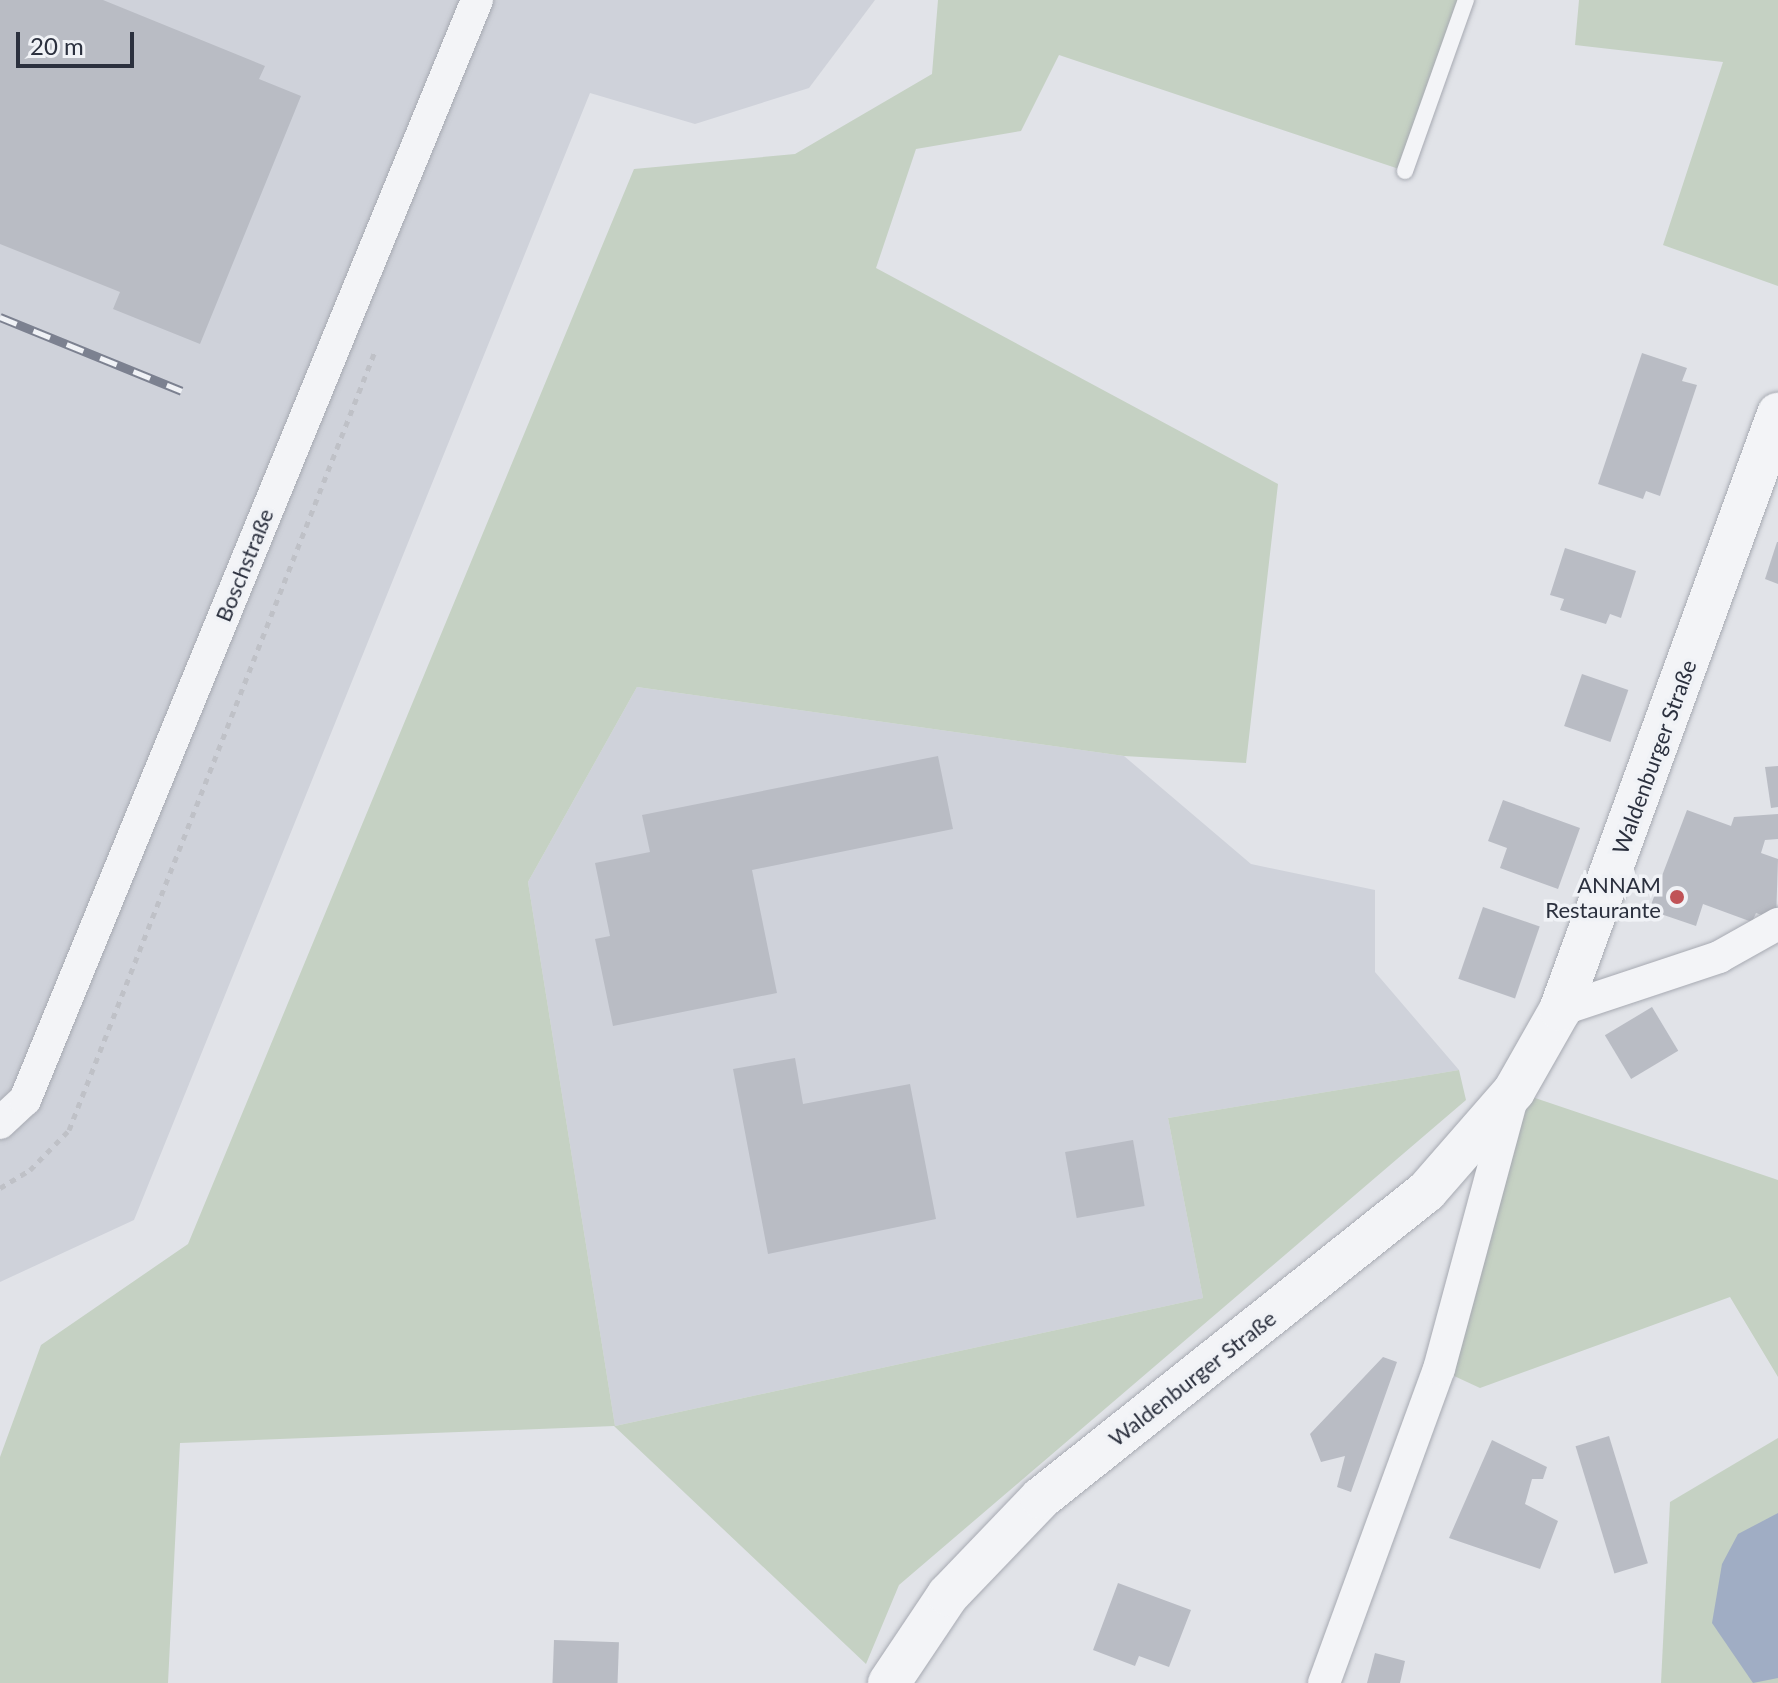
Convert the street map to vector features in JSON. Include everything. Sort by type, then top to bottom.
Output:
[{"type":"street","name":"Boschstraße","points":[[0,1123],[25,1100],[477,0]]},
{"type":"street","name":"Waldenburger Straße","points":[[889,1683],[948,1595],[1041,1498],[1426,1192],[1514,1091],[1560,1010],[1778,414]]},
{"type":"street","points":[[1560,1010],[1719,957],[1778,924]]},
{"type":"street","name":"Waldenburger Straße","points":[[1324,1683],[1439,1369],[1514,1091]]},
{"type":"lane","points":[[1405,171],[1466,0]]},
{"type":"path","points":[[0,1188],[30,1170],[69,1130],[381,336]]},
{"type":"shaded area","points":[[0,0],[875,0],[809,88],[695,124],[590,93],[134,1220],[0,1282]]},
{"type":"shaded area","points":[[637,687],[1124,756],[1251,864],[1375,890],[1375,972],[1459,1070],[1168,1118],[1203,1298],[615,1426],[528,882]]},
{"type":"green space","points":[[938,0],[1466,0],[1405,171],[1059,55],[1021,131],[916,149],[876,268],[1278,484],[1246,763],[1124,756],[637,687],[528,882],[615,1426],[1203,1298],[1168,1118],[1459,1070],[1466,1100],[899,1585],[866,1664],[614,1426],[180,1443],[168,1683],[0,1683],[0,1457],[41,1345],[188,1244],[634,169],[795,154],[932,74]]},
{"type":"green space","points":[[1579,0],[1778,0],[1778,286],[1663,245],[1723,62],[1575,45]]},
{"type":"green space","points":[[1514,1091],[1778,1180],[1778,1377],[1730,1297],[1480,1388],[1439,1369]]},
{"type":"green space","points":[[1778,1438],[1778,1683],[1661,1683],[1670,1502]]},
{"type":"water","points":[[1778,1513],[1778,1678],[1753,1683],[1712,1623],[1722,1564],[1738,1534]]},
{"type":"building","points":[[0,0],[103,0],[265,66],[259,79],[301,96],[200,344],[113,309],[120,292],[0,244]]},
{"type":"building","points":[[1642,353],[1687,368],[1682,381],[1697,385],[1660,496],[1646,491],[1643,499],[1598,484]]},
{"type":"building","points":[[1778,542],[1778,584],[1765,579]]},
{"type":"building","points":[[1565,548],[1636,571],[1621,618],[1610,614],[1606,624],[1560,610],[1564,599],[1550,595]]},
{"type":"building","points":[[1582,674],[1628,690],[1610,742],[1564,726]]},
{"type":"building","points":[[938,756],[953,829],[752,870],[777,993],[613,1026],[595,939],[610,936],[595,863],[650,852],[642,815]]},
{"type":"building","points":[[1778,766],[1778,807],[1771,808],[1765,767]]},
{"type":"building","points":[[1503,800],[1580,828],[1558,889],[1500,868],[1507,848],[1488,841]]},
{"type":"building","points":[[1687,810],[1731,826],[1734,817],[1778,814],[1778,839],[1765,840],[1761,853],[1778,859],[1776,920],[1756,913],[1752,922],[1703,904],[1696,926],[1649,910]]},
{"type":"building","points":[[1483,907],[1540,927],[1515,998],[1458,979]]},
{"type":"building","points":[[1652,1007],[1678,1051],[1631,1079],[1605,1035]]},
{"type":"building","points":[[795,1058],[803,1104],[910,1084],[936,1219],[768,1254],[733,1069]]},
{"type":"building","points":[[1133,1140],[1145,1206],[1077,1218],[1065,1152]]},
{"type":"building","points":[[1383,1357],[1397,1362],[1351,1492],[1337,1487],[1345,1456],[1321,1462],[1310,1434]]},
{"type":"building","points":[[1609,1436],[1648,1563],[1614,1573],[1576,1446]]},
{"type":"building","points":[[1492,1440],[1547,1467],[1543,1479],[1532,1479],[1525,1504],[1558,1521],[1540,1569],[1449,1538]]},
{"type":"building","points":[[1118,1583],[1191,1610],[1169,1667],[1139,1656],[1135,1666],[1093,1650]]},
{"type":"building","points":[[554,1640],[619,1642],[618,1683],[552,1683]]},
{"type":"building","points":[[1375,1653],[1405,1661],[1400,1683],[1367,1683]]},
{"type":"railway","points":[[0,317],[182,391]]},
{"type":"place","name":"ANNAM Restaurante","points":[[1677,897]]}]
